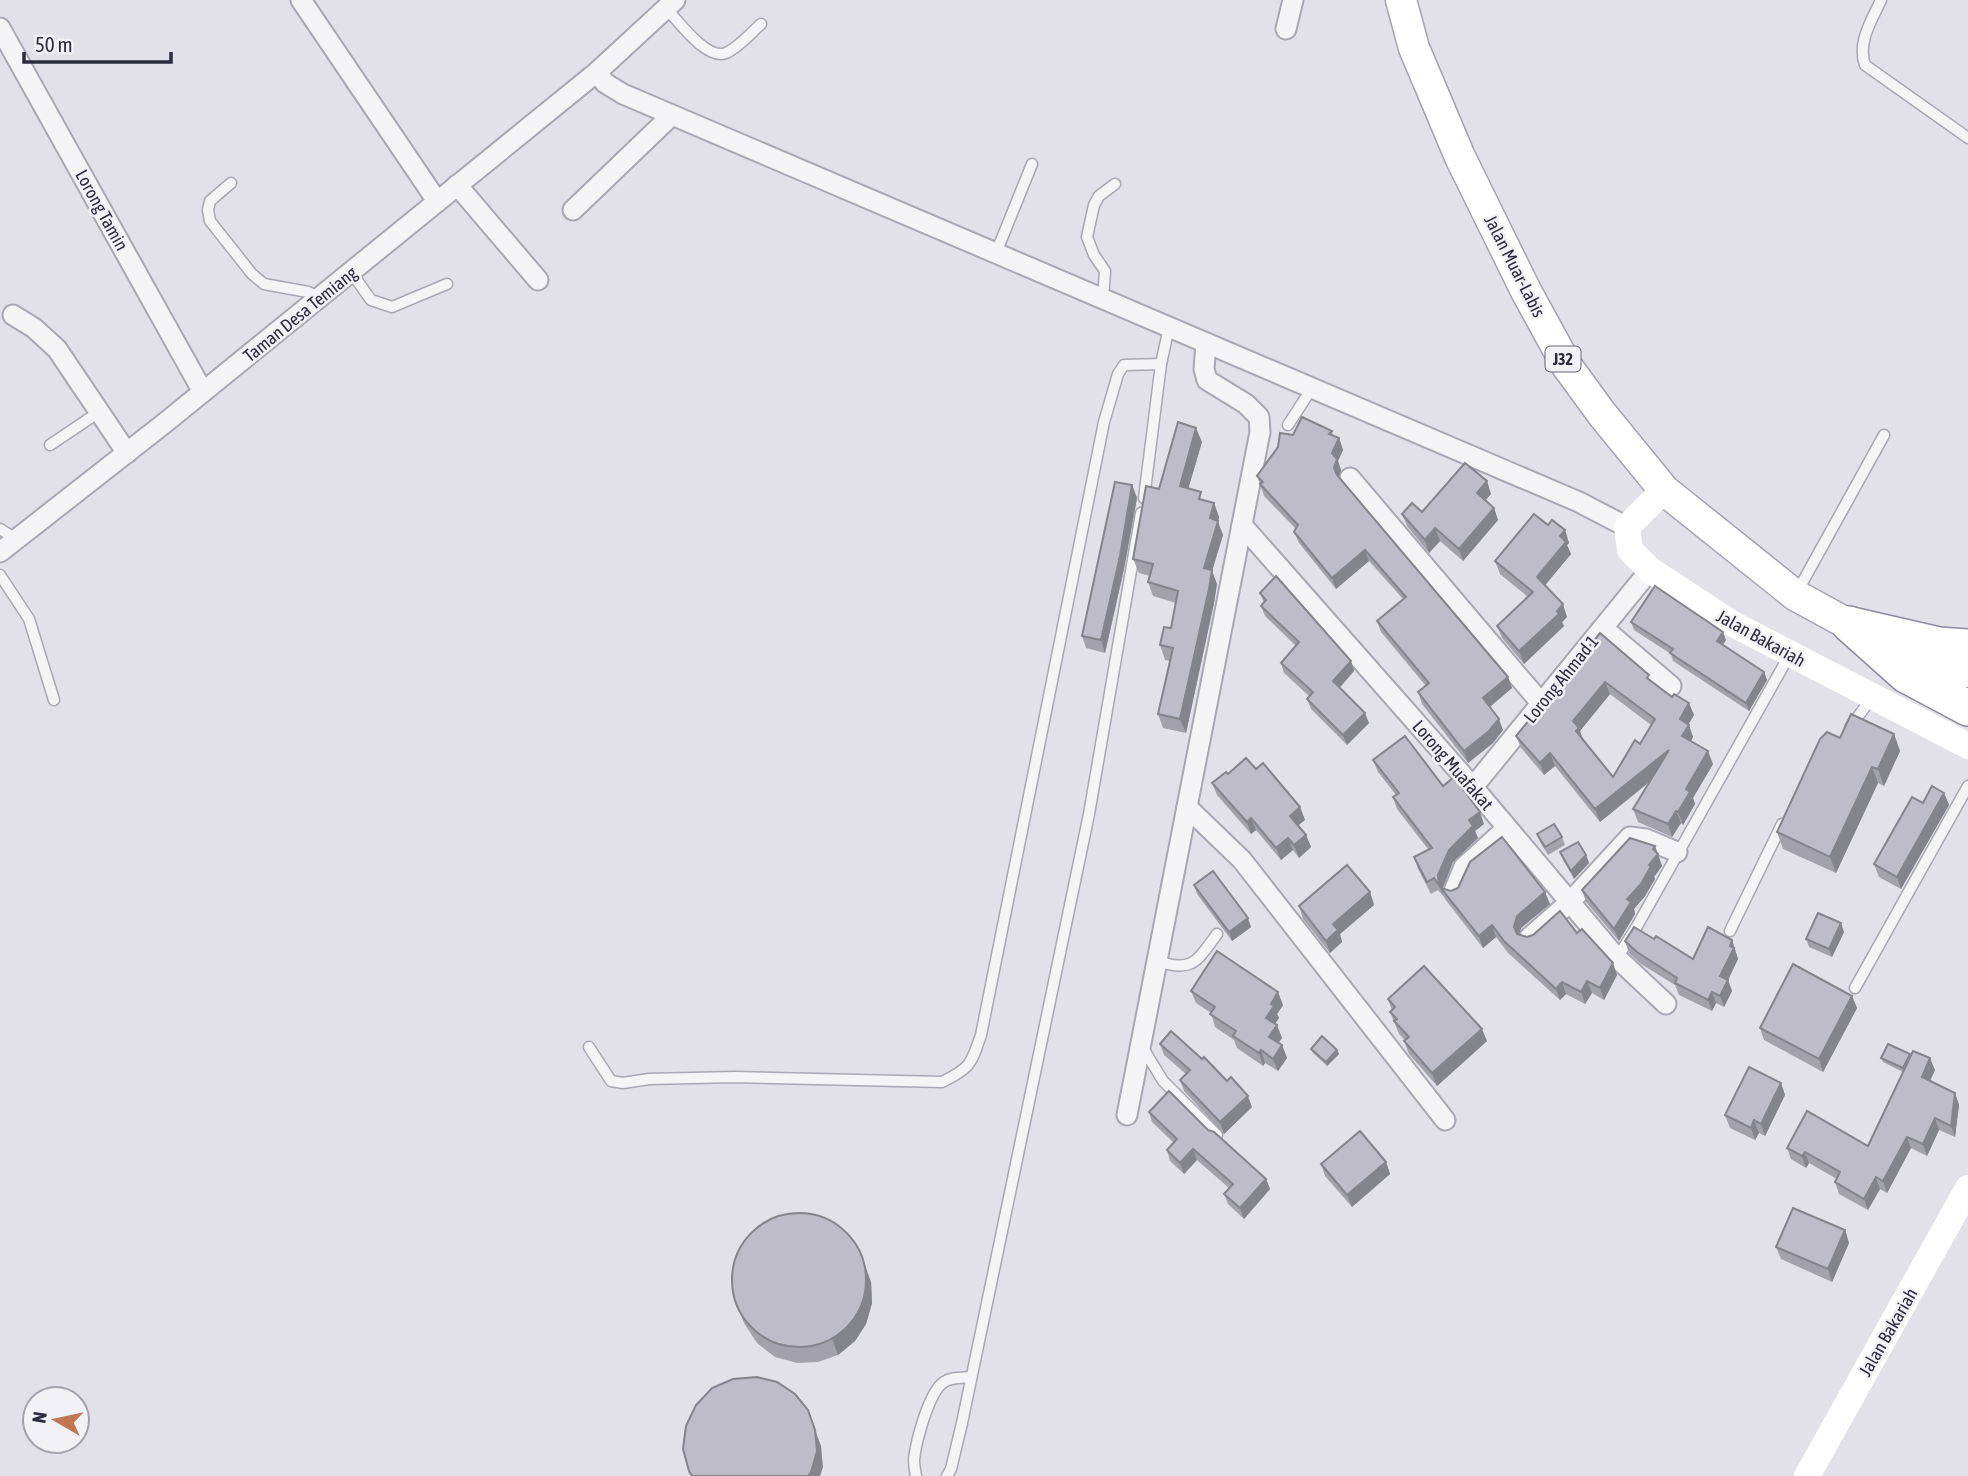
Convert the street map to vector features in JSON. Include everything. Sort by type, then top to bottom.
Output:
[{"type":"highway","points":[[1849,624],[1939,645],[1968,647]]},
{"type":"highway","points":[[1849,624],[1906,675],[1968,708]]},
{"type":"main road","name":"Jalan Muar-Labis","points":[[1401,0],[1414,48],[1460,157],[1526,291],[1567,366],[1664,490],[1796,595],[1968,689]]},
{"type":"main road","name":"Jalan Muar-Labis","points":[[1849,624],[1968,672]]},
{"type":"street","points":[[301,0],[438,201]]},
{"type":"street","points":[[1286,29],[1293,0]]},
{"type":"street","name":"Taman Desa Temiang","points":[[0,552],[8,534],[127,453],[597,72],[672,2]]},
{"type":"street","name":"Lorong Tamin","points":[[0,29],[203,392]]},
{"type":"street","points":[[597,72],[606,83],[623,94],[1579,502],[1627,527],[1664,490]]},
{"type":"street","points":[[573,211],[672,115]]},
{"type":"street","points":[[457,186],[538,280]]},
{"type":"street","points":[[13,315],[34,328],[57,349],[127,453]]},
{"type":"street","points":[[1127,1115],[1260,432],[1259,417],[1246,404],[1207,380],[1204,369],[1206,343]]},
{"type":"street","points":[[1350,478],[1541,703]]},
{"type":"street","name":"Lorong Muafakat","points":[[1242,525],[1473,787],[1617,958],[1666,1004]]},
{"type":"street","name":"Jalan Bakariah","points":[[1627,527],[1630,550],[1650,570],[1731,623],[1968,746]]},
{"type":"street","name":"Lorong Ahmad 1","points":[[1473,787],[1650,570]]},
{"type":"street","points":[[1603,628],[1671,686]]},
{"type":"street","points":[[1187,807],[1242,860],[1445,1120]]},
{"type":"street","points":[[1454,891],[1464,867],[1507,828]]},
{"type":"street","points":[[1530,937],[1570,902],[1630,837],[1646,839],[1678,852]]},
{"type":"street","name":"Jalan Bakariah","points":[[1807,1476],[1968,1188]]},
{"type":"lane","points":[[1881,0],[1863,42],[1861,55],[1865,65],[1968,138]]},
{"type":"lane","points":[[672,2],[704,48],[713,53],[723,54],[730,50],[761,24]]},
{"type":"lane","points":[[996,253],[1032,164]]},
{"type":"lane","points":[[231,183],[210,201],[210,221],[252,274],[264,284],[308,292],[319,298]]},
{"type":"lane","points":[[1102,299],[1105,271],[1094,255],[1087,237],[1094,205],[1099,196],[1115,184]]},
{"type":"lane","points":[[351,272],[371,300],[392,307],[447,284]]},
{"type":"lane","points":[[947,1476],[951,1469],[971,1377],[1089,814],[1148,475],[1161,364],[1169,327]]},
{"type":"lane","points":[[589,1047],[611,1081],[623,1083],[649,1079],[735,1077],[942,1082],[962,1072],[972,1061],[981,1035],[1104,422],[1118,373],[1124,365],[1161,364]]},
{"type":"lane","points":[[1288,425],[1312,388]]},
{"type":"lane","points":[[50,445],[99,412]]},
{"type":"lane","points":[[1796,595],[1884,435]]},
{"type":"lane","points":[[0,575],[29,619],[54,700]]},
{"type":"lane","points":[[1617,958],[1790,654]]},
{"type":"lane","points":[[1846,733],[1873,696]]},
{"type":"lane","points":[[1855,988],[1968,786]]},
{"type":"lane","points":[[1730,931],[1790,808]]},
{"type":"lane","points":[[1157,961],[1177,967],[1188,966],[1197,961],[1217,934]]},
{"type":"lane","points":[[1141,1044],[1163,1081],[1217,1135]]},
{"type":"lane","points":[[916,1476],[914,1461],[919,1437],[927,1410],[939,1386],[947,1379],[971,1377]]},
{"type":"building","points":[[1302,417],[1332,431],[1329,434],[1339,438],[1332,453],[1337,459],[1334,468],[1337,475],[1508,677],[1483,698],[1499,719],[1489,731],[1464,751],[1418,692],[1429,683],[1377,621],[1406,597],[1365,550],[1332,578],[1294,532],[1298,525],[1260,484],[1263,482],[1257,476],[1278,447],[1280,433],[1293,435]]},
{"type":"building","points":[[1178,422],[1196,428],[1180,486],[1201,492],[1199,499],[1214,503],[1210,518],[1218,521],[1204,568],[1212,570],[1209,589],[1180,719],[1158,714],[1173,648],[1160,645],[1164,627],[1171,628],[1178,591],[1148,582],[1153,564],[1133,559],[1146,486],[1159,489]]},
{"type":"building","points":[[1465,463],[1487,481],[1477,493],[1494,508],[1459,549],[1435,528],[1425,540],[1402,514],[1412,503],[1422,512]]},
{"type":"building","points":[[1115,482],[1132,485],[1120,556],[1101,640],[1082,636]]},
{"type":"building","points":[[1534,514],[1548,525],[1552,520],[1565,530],[1560,536],[1566,542],[1537,577],[1563,604],[1557,611],[1559,614],[1519,651],[1497,626],[1533,592],[1495,561]]},
{"type":"building","points":[[1276,576],[1351,661],[1333,681],[1365,713],[1343,735],[1307,699],[1313,692],[1281,663],[1299,642],[1261,606],[1266,600],[1260,593]]},
{"type":"building","points":[[1655,586],[1723,632],[1717,641],[1764,672],[1746,703],[1670,653],[1673,649],[1631,622]]},
{"type":"building","points":[[1600,633],[1649,675],[1647,678],[1672,697],[1674,694],[1689,703],[1680,719],[1689,725],[1682,736],[1708,751],[1686,789],[1690,792],[1668,824],[1633,809],[1669,750],[1595,809],[1550,753],[1540,763],[1516,736],[1553,695],[1551,693]],"holes":[[[1605,682],[1655,719],[1640,744],[1635,740],[1613,777],[1576,731],[1579,728],[1573,721]]]},
{"type":"building","points":[[1851,714],[1894,734],[1878,769],[1872,767],[1830,857],[1777,832],[1820,739],[1827,732],[1840,738]]},
{"type":"building","points":[[1405,736],[1443,786],[1454,777],[1480,812],[1469,820],[1473,826],[1449,850],[1438,875],[1439,885],[1434,878],[1427,882],[1414,857],[1432,848],[1393,797],[1399,793],[1373,760]]},
{"type":"building","points":[[1246,758],[1256,769],[1263,763],[1300,807],[1290,816],[1306,835],[1294,845],[1288,838],[1276,848],[1251,818],[1247,822],[1212,783],[1226,772],[1228,774]]},
{"type":"building","points":[[1932,786],[1944,793],[1897,877],[1874,864],[1912,797],[1923,803]]},
{"type":"building","points":[[1554,824],[1562,837],[1545,847],[1537,834]]},
{"type":"building","points":[[1502,837],[1545,892],[1517,916],[1514,927],[1517,934],[1527,937],[1533,935],[1560,911],[1577,933],[1582,929],[1613,963],[1600,988],[1587,981],[1581,992],[1562,982],[1556,989],[1504,941],[1492,925],[1479,936],[1441,888],[1451,891],[1458,888],[1470,862]]},
{"type":"building","points":[[1630,838],[1655,846],[1653,849],[1658,854],[1649,865],[1651,866],[1641,884],[1627,899],[1631,902],[1614,929],[1582,890]]},
{"type":"building","points":[[1578,842],[1586,855],[1571,871],[1560,852]]},
{"type":"building","points":[[1347,865],[1370,892],[1333,924],[1338,930],[1326,941],[1299,906]]},
{"type":"building","points":[[1213,871],[1248,918],[1229,932],[1194,885]]},
{"type":"building","points":[[1818,913],[1841,923],[1829,949],[1806,939]]},
{"type":"building","points":[[1634,927],[1654,939],[1656,936],[1693,959],[1708,927],[1732,940],[1730,946],[1734,948],[1720,976],[1728,980],[1720,996],[1712,992],[1708,1000],[1675,983],[1677,978],[1625,941]]},
{"type":"building","points":[[1217,951],[1278,992],[1271,1004],[1274,1006],[1266,1018],[1277,1025],[1269,1037],[1282,1045],[1273,1059],[1233,1036],[1236,1031],[1210,1014],[1215,1007],[1191,991]]},
{"type":"building","points":[[1793,964],[1852,996],[1819,1059],[1760,1028]]},
{"type":"building","points":[[1424,966],[1482,1029],[1432,1073],[1404,1041],[1409,1037],[1394,1021],[1397,1019],[1390,1012],[1395,1007],[1388,999]]},
{"type":"building","points":[[1171,1031],[1202,1059],[1204,1057],[1227,1081],[1231,1077],[1248,1096],[1220,1122],[1180,1080],[1190,1070],[1160,1044]]},
{"type":"building","points":[[1322,1036],[1337,1050],[1326,1062],[1311,1049]]},
{"type":"building","points":[[1888,1044],[1910,1054],[1903,1068],[1881,1058]]},
{"type":"building","points":[[1913,1051],[1930,1058],[1922,1077],[1955,1093],[1951,1126],[1935,1118],[1923,1144],[1907,1137],[1883,1181],[1876,1177],[1864,1199],[1835,1182],[1840,1172],[1805,1152],[1802,1156],[1787,1148],[1807,1111],[1868,1146]]},
{"type":"building","points":[[1749,1067],[1781,1083],[1761,1124],[1754,1120],[1751,1128],[1725,1115]]},
{"type":"building","points":[[1169,1091],[1208,1130],[1214,1132],[1266,1179],[1240,1208],[1224,1194],[1233,1184],[1193,1149],[1180,1163],[1167,1150],[1177,1139],[1149,1112]]},
{"type":"building","points":[[1360,1131],[1386,1162],[1347,1195],[1321,1164]]},
{"type":"building","points":[[1793,1208],[1845,1230],[1828,1269],[1776,1247]]},
{"type":"building","points":[[799,1213],[825,1218],[846,1233],[861,1254],[866,1280],[861,1306],[846,1327],[825,1342],[799,1347],[773,1342],[752,1327],[737,1306],[732,1280],[737,1254],[752,1233],[773,1218]]},
{"type":"building","points":[[757,1377],[777,1382],[795,1394],[808,1410],[815,1430],[817,1451],[811,1472],[808,1476],[692,1476],[683,1449],[686,1426],[696,1405],[712,1388],[733,1379]]}]
